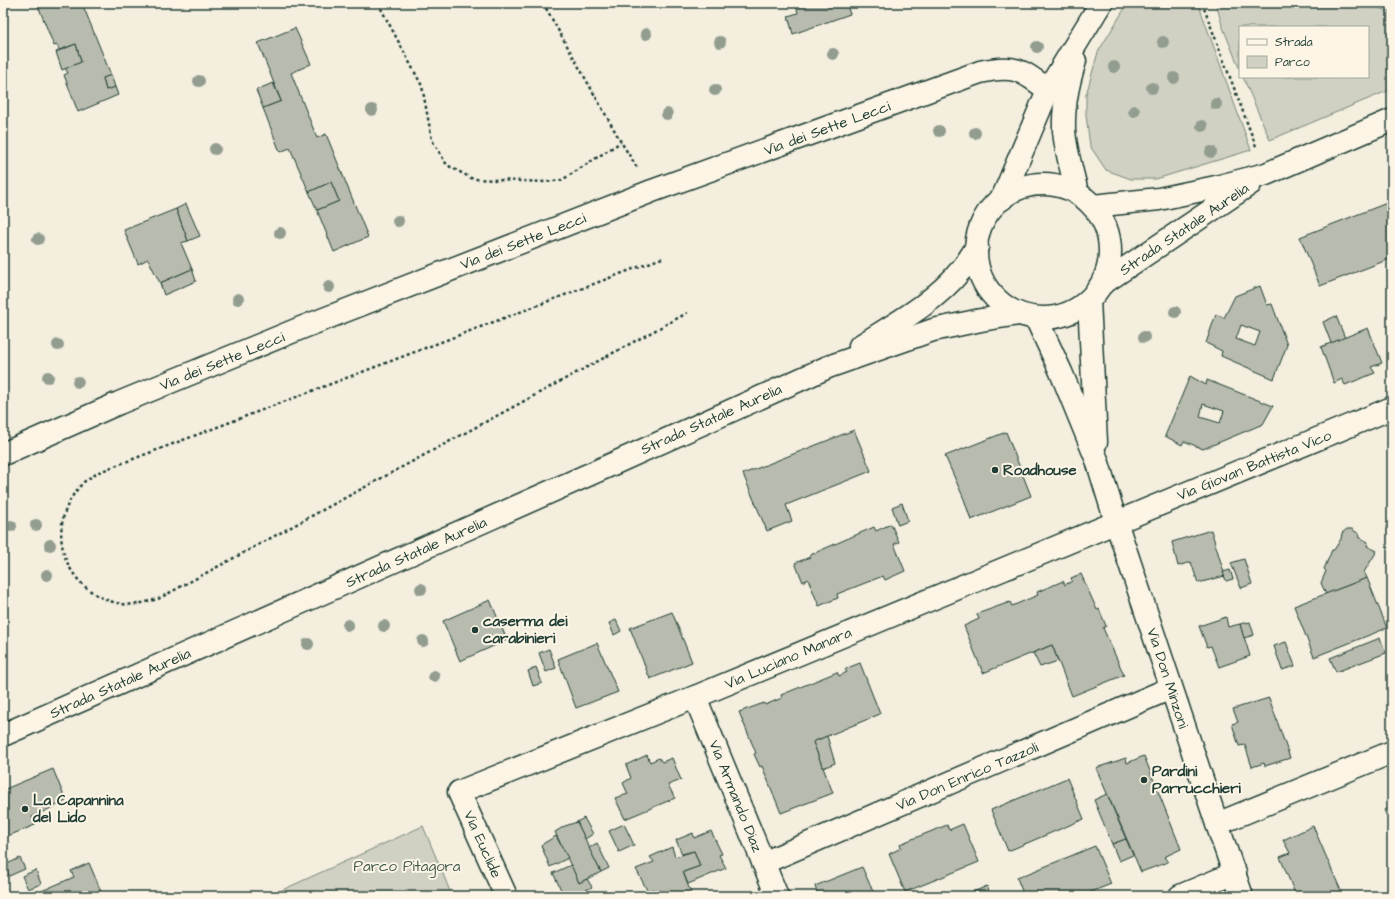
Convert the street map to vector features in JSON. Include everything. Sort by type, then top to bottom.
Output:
[{"type":"street","points":[[1002,199],[1048,90],[1101,3]]},
{"type":"street","points":[[1085,200],[1064,131],[1064,110],[1067,87],[1086,29]]},
{"type":"street","name":"Via dei Sette Lecci","points":[[3,454],[119,403],[301,328],[652,191],[980,72],[996,68],[1007,68],[1031,77],[1048,90]]},
{"type":"street","name":"Strada Statale Aurelia","points":[[1085,200],[1159,199],[1216,187],[1262,164],[1392,120]]},
{"type":"street","name":"Strada Statale Aurelia","points":[[1096,292],[1262,164]]},
{"type":"street","points":[[1039,185],[1058,186],[1085,200],[1101,217],[1107,230],[1110,244],[1108,271],[1096,292],[1078,309],[1064,315],[1050,318],[1028,316],[1006,307],[987,288],[977,261],[977,247],[980,231],[987,216],[1002,199],[1025,187],[1039,185]]},
{"type":"street","name":"Strada Statale Aurelia","points":[[828,367],[924,305],[945,287],[962,269],[977,247]]},
{"type":"street","name":"Via Don Minzoni","points":[[1096,292],[1097,460]]},
{"type":"street","name":"Strada Statale Aurelia","points":[[3,735],[828,367],[933,330],[981,320],[1028,316]]},
{"type":"street","name":"Via Don Minzoni","points":[[1028,316],[1061,372],[1097,460],[1116,522],[1242,896]]},
{"type":"street","name":"Via Giovan Battista Vico","points":[[1116,522],[1392,409]]},
{"type":"street","name":"Via Luciano Manara","points":[[459,792],[1116,522]]},
{"type":"street","name":"Via Don Enrico Tazzoli","points":[[763,863],[1172,688]]},
{"type":"street","name":"Via Armando Diaz","points":[[695,696],[777,896]]},
{"type":"street","points":[[1217,824],[1392,752]]},
{"type":"street","name":"Via Euclide","points":[[459,792],[506,896]]},
{"type":"street","points":[[1180,896],[1235,873]]},
{"type":"path","points":[[378,3],[422,86],[432,140],[447,165],[473,179],[546,182],[562,180],[621,142]]},
{"type":"path","points":[[543,3],[621,142],[652,191]]},
{"type":"path","points":[[1202,3],[1262,164]]},
{"type":"path","points":[[662,258],[99,472],[82,483],[72,497],[64,513],[60,531],[62,548],[68,565],[78,580],[86,588],[106,600],[123,604],[141,604],[158,599],[687,313]]},
{"type":"green space","points":[[1128,3],[1198,3],[1251,150],[1156,179],[1131,179],[1106,170],[1090,146],[1086,115],[1086,95],[1098,52]]},
{"type":"green space","points":[[1216,3],[1362,3],[1392,12],[1392,89],[1270,140],[1243,78],[1369,78],[1369,26],[1239,26],[1239,68],[1222,25]]},
{"type":"green space","name":"Parco Pitagora","points":[[423,826],[452,896],[269,896]]},
{"type":"building","points":[[37,3],[82,3],[111,75],[103,78],[106,90],[115,87],[118,95],[78,112],[64,75],[68,73],[65,68],[81,62],[76,44],[59,50],[57,45],[54,46]]},
{"type":"building","points":[[805,3],[846,3],[850,14],[793,34],[788,16],[798,13],[796,5]]},
{"type":"building","points":[[295,28],[311,64],[291,73],[317,138],[326,134],[368,237],[334,252],[317,210],[339,201],[331,182],[309,192],[290,148],[280,152],[263,108],[281,101],[258,43]]},
{"type":"building","points":[[76,44],[81,62],[62,70],[56,52]]},
{"type":"building","points":[[111,75],[115,87],[106,90],[103,78]]},
{"type":"building","points":[[273,83],[281,101],[263,108],[256,90]]},
{"type":"building","points":[[331,182],[339,201],[317,210],[309,192]]},
{"type":"building","points":[[1392,201],[1392,258],[1320,286],[1300,237]]},
{"type":"building","points":[[186,204],[200,236],[188,241],[176,209]]},
{"type":"building","points":[[176,209],[188,241],[181,243],[192,269],[160,283],[148,259],[138,264],[124,230]]},
{"type":"building","points":[[192,269],[196,281],[164,295],[160,283]]},
{"type":"building","points":[[1260,286],[1267,305],[1272,304],[1287,345],[1274,379],[1221,356],[1222,351],[1206,343],[1216,314],[1224,318],[1235,296]],"holes":[[[1241,325],[1260,332],[1255,346],[1236,339]]]},
{"type":"building","points":[[1336,316],[1345,338],[1331,343],[1323,322]]},
{"type":"building","points":[[1368,328],[1382,363],[1371,367],[1375,373],[1345,385],[1342,379],[1334,383],[1321,347]]},
{"type":"building","points":[[1190,376],[1206,385],[1207,380],[1273,406],[1263,424],[1203,449],[1184,441],[1182,445],[1165,436]],"holes":[[[1203,404],[1224,411],[1220,423],[1200,417]]]},
{"type":"building","points":[[854,430],[871,471],[786,505],[792,521],[767,531],[743,474]]},
{"type":"building","points":[[1006,432],[1031,496],[971,520],[964,499],[945,456]]},
{"type":"building","points":[[902,503],[908,521],[898,525],[892,507]]},
{"type":"building","points":[[891,524],[899,542],[894,544],[905,571],[885,580],[883,576],[837,594],[838,598],[819,606],[808,579],[803,582],[795,563],[874,527],[876,531]]},
{"type":"building","points":[[1347,529],[1352,529],[1360,535],[1359,537],[1368,542],[1367,546],[1377,551],[1364,572],[1367,578],[1326,594],[1321,583],[1326,571],[1324,569],[1332,550],[1334,550],[1341,539],[1342,533]]},
{"type":"building","points":[[1211,530],[1225,576],[1198,583],[1191,562],[1178,566],[1172,542]]},
{"type":"building","points":[[1244,559],[1252,584],[1241,588],[1231,563]]},
{"type":"building","points":[[1230,570],[1233,579],[1226,581],[1223,572]]},
{"type":"building","points":[[1081,574],[1097,610],[1099,609],[1106,626],[1103,628],[1124,675],[1072,696],[1052,645],[983,673],[964,626],[979,619],[977,614],[1010,602],[1012,606],[1038,595],[1037,592],[1063,581],[1065,585],[1072,581],[1071,578]]},
{"type":"building","points":[[1367,578],[1387,628],[1314,657],[1294,606]]},
{"type":"building","name":"caserma dei carabinieri","points":[[490,600],[507,640],[460,661],[443,621]]},
{"type":"building","points":[[672,612],[692,662],[650,679],[630,628]]},
{"type":"building","points":[[1226,617],[1228,627],[1240,624],[1250,656],[1219,667],[1211,646],[1207,647],[1199,626]]},
{"type":"building","points":[[616,620],[621,631],[614,635],[609,623]]},
{"type":"building","points":[[1250,622],[1254,635],[1244,638],[1240,624]]},
{"type":"building","points":[[1380,638],[1386,653],[1336,672],[1330,658]]},
{"type":"building","points":[[1286,642],[1295,666],[1282,670],[1274,646]]},
{"type":"building","points":[[597,643],[618,692],[576,708],[558,659]]},
{"type":"building","points":[[1052,645],[1058,661],[1040,667],[1033,653]]},
{"type":"building","points":[[549,649],[556,668],[546,672],[539,653]]},
{"type":"building","points":[[860,663],[880,714],[813,742],[833,793],[781,813],[762,766],[760,767],[754,754],[756,753],[739,712],[764,703],[765,705],[782,698],[781,695],[837,672],[839,676],[847,672],[845,669]]},
{"type":"building","points":[[536,667],[542,683],[533,686],[528,671]]},
{"type":"building","points":[[1269,698],[1290,758],[1265,766],[1264,763],[1252,767],[1245,745],[1239,746],[1232,724],[1238,722],[1233,709]]},
{"type":"building","points":[[827,736],[835,763],[823,768],[813,742]]},
{"type":"building","points":[[647,755],[650,762],[659,758],[662,762],[672,758],[681,780],[668,785],[675,798],[625,819],[615,798],[628,794],[623,783],[631,778],[626,765]]},
{"type":"building","points":[[1144,756],[1181,849],[1164,857],[1168,862],[1141,872],[1096,768],[1126,758],[1127,763]]},
{"type":"building","points":[[53,769],[66,801],[32,817],[35,825],[3,838],[3,790]]},
{"type":"building","points":[[1067,778],[1084,819],[1008,851],[991,810]]},
{"type":"building","points":[[1107,794],[1126,839],[1112,844],[1094,800]]},
{"type":"building","points":[[1392,807],[1392,827],[1384,810]]},
{"type":"building","points":[[584,818],[593,834],[585,839],[577,822]]},
{"type":"building","points":[[577,822],[601,872],[579,883],[555,832],[565,826]]},
{"type":"building","points":[[624,824],[634,845],[619,852],[609,831]]},
{"type":"building","points":[[963,824],[979,862],[905,892],[889,854],[901,848],[900,844],[947,825],[949,830]]},
{"type":"building","points":[[1313,826],[1341,891],[1331,896],[1296,896],[1280,857],[1290,853],[1283,840]]},
{"type":"building","points":[[711,831],[722,854],[719,855],[726,868],[688,884],[683,872],[700,866],[694,851],[682,854],[676,840],[693,833],[694,838]]},
{"type":"building","points":[[556,836],[568,858],[550,867],[541,845]]},
{"type":"building","points":[[1126,839],[1133,855],[1119,861],[1112,844]]},
{"type":"building","points":[[597,843],[609,868],[601,872],[589,848]]},
{"type":"building","points":[[1095,846],[1111,884],[1081,896],[1024,896],[1017,878]]},
{"type":"building","points":[[672,847],[675,857],[694,851],[700,866],[683,872],[692,896],[656,896],[653,889],[648,892],[636,869],[654,862],[650,857]]},
{"type":"building","points":[[20,858],[25,869],[9,876],[5,865]]},
{"type":"building","points":[[89,863],[103,896],[30,896],[74,877],[71,871]]},
{"type":"building","points":[[571,865],[579,883],[587,879],[592,887],[574,896],[564,896],[553,873]]},
{"type":"building","points":[[862,867],[875,896],[818,896],[815,886]]},
{"type":"building","points":[[36,870],[41,884],[28,889],[22,876]]},
{"type":"building","points":[[987,886],[991,896],[964,896]]},
{"type":"place","name":"Roadhouse","points":[[995,470]]},
{"type":"place","name":"caserma dei carabinieri","points":[[475,630]]},
{"type":"place","name":"Pardini Parrucchieri","points":[[1144,780]]},
{"type":"place","name":"La Capannina del Lido","points":[[25,809]]}]
